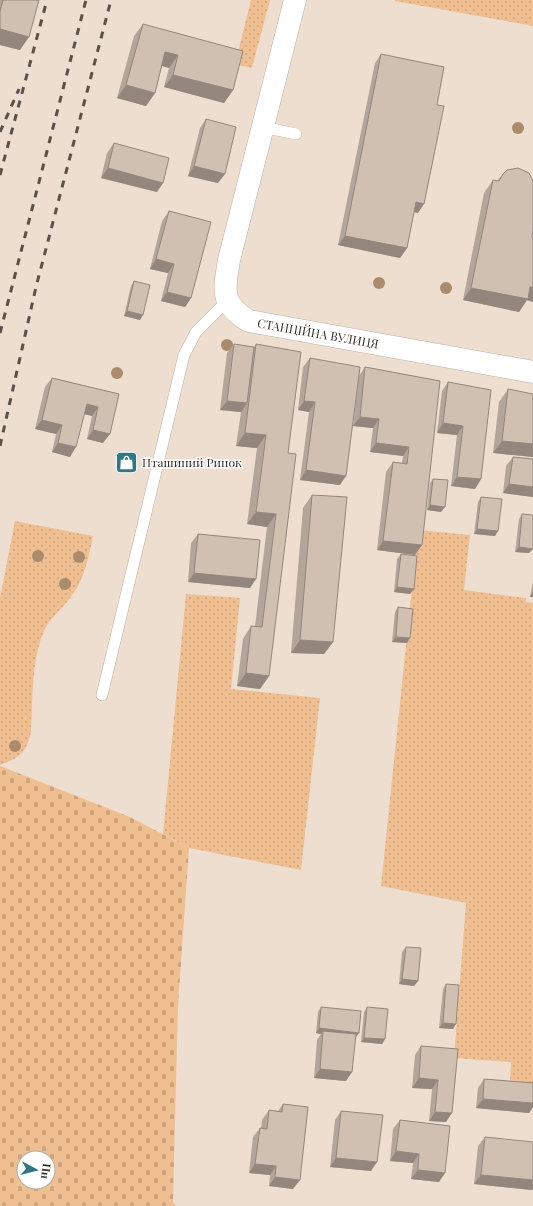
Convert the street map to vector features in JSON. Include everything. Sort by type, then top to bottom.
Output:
[{"type":"street","points":[[227,301],[225,283],[229,260],[295,0]]},
{"type":"street","name":"СТАНЦІЙНА ВУЛИЦЯ","points":[[227,301],[236,313],[249,321],[533,372]]},
{"type":"lane","points":[[263,127],[296,134]]},
{"type":"lane","points":[[102,695],[184,355],[196,332],[227,301]]},
{"type":"green space","points":[[251,0],[270,0],[252,68],[235,64]]},
{"type":"green space","points":[[533,0],[533,26],[395,1]]},
{"type":"green space","points":[[15,521],[93,536],[81,580],[70,598],[46,627],[41,638],[35,664],[31,732],[27,745],[21,754],[13,760],[0,765],[0,598]]},
{"type":"green space","points":[[418,530],[470,535],[464,590],[526,598],[526,602],[533,603],[533,1086],[510,1083],[511,1062],[454,1058],[466,903],[381,886]]},
{"type":"green space","points":[[186,594],[240,598],[231,689],[320,698],[301,870],[189,848],[163,834]]},
{"type":"green space","points":[[0,766],[130,817],[189,848],[178,1006],[173,1202],[176,1206],[0,1206]]},
{"type":"building","points":[[3,0],[39,0],[29,37],[0,29],[0,12]]},
{"type":"building","points":[[143,24],[243,51],[233,90],[173,75],[178,55],[165,52],[155,93],[126,85]]},
{"type":"building","points":[[381,54],[444,67],[437,105],[444,106],[424,204],[416,202],[407,248],[345,236]]},
{"type":"building","points":[[206,119],[236,127],[225,174],[194,166]]},
{"type":"building","points":[[114,143],[169,158],[163,183],[108,168]]},
{"type":"building","points":[[518,168],[529,173],[533,181],[533,287],[530,287],[528,299],[471,288],[493,180],[499,181],[507,170]]},
{"type":"building","points":[[169,211],[211,222],[191,298],[167,292],[174,264],[156,259]]},
{"type":"building","points":[[134,281],[150,285],[143,315],[127,311]]},
{"type":"building","points":[[234,344],[254,347],[247,403],[227,401]]},
{"type":"building","points":[[256,344],[301,352],[288,453],[296,454],[269,676],[246,673],[251,626],[262,627],[276,514],[256,512],[266,435],[245,433]]},
{"type":"building","points":[[310,358],[360,367],[346,476],[306,470],[315,402],[304,401]]},
{"type":"building","points":[[365,367],[440,381],[422,545],[383,541],[393,462],[407,464],[409,447],[376,443],[379,419],[360,417]]},
{"type":"building","points":[[52,378],[119,394],[110,434],[93,430],[98,407],[87,404],[76,447],[58,443],[62,425],[42,420]]},
{"type":"building","points":[[448,382],[491,390],[481,479],[457,477],[463,426],[443,423]]},
{"type":"building","points":[[508,389],[533,394],[533,444],[502,441]]},
{"type":"building","points":[[513,457],[533,459],[533,487],[509,484]]},
{"type":"building","points":[[433,479],[448,480],[445,507],[430,505]]},
{"type":"building","points":[[312,495],[347,497],[333,642],[300,640]]},
{"type":"building","points":[[481,497],[502,499],[498,531],[477,529]]},
{"type":"building","points":[[522,514],[533,515],[533,549],[519,547]]},
{"type":"building","points":[[198,534],[260,540],[256,579],[194,573]]},
{"type":"building","points":[[401,554],[417,556],[414,589],[397,587]]},
{"type":"building","points":[[398,607],[413,609],[410,638],[396,637]]},
{"type":"building","points":[[406,947],[421,948],[418,981],[402,979]]},
{"type":"building","points":[[446,984],[459,985],[456,1024],[443,1023]]},
{"type":"building","points":[[321,1007],[361,1011],[359,1033],[319,1028]]},
{"type":"building","points":[[367,1007],[388,1009],[385,1039],[364,1038]]},
{"type":"building","points":[[323,1031],[356,1034],[352,1072],[320,1069]]},
{"type":"building","points":[[421,1046],[458,1049],[452,1113],[435,1112],[438,1080],[419,1078]]},
{"type":"building","points":[[484,1079],[533,1083],[533,1103],[483,1099]]},
{"type":"building","points":[[283,1104],[308,1107],[300,1180],[275,1177],[276,1166],[255,1164],[260,1128],[267,1129],[269,1110],[282,1112]]},
{"type":"building","points":[[341,1111],[383,1115],[377,1162],[336,1158]]},
{"type":"building","points":[[400,1120],[450,1126],[445,1173],[418,1170],[419,1154],[396,1151]]},
{"type":"building","points":[[485,1137],[533,1142],[533,1180],[481,1175]]},
{"type":"railway","points":[[0,175],[47,0]]},
{"type":"railway","points":[[0,333],[86,0]]},
{"type":"railway","points":[[0,446],[36,287],[111,0]]},
{"type":"railway","points":[[0,132],[19,89]]},
{"type":"place","name":"Пташиний Ринок","points":[[126,463]]}]
